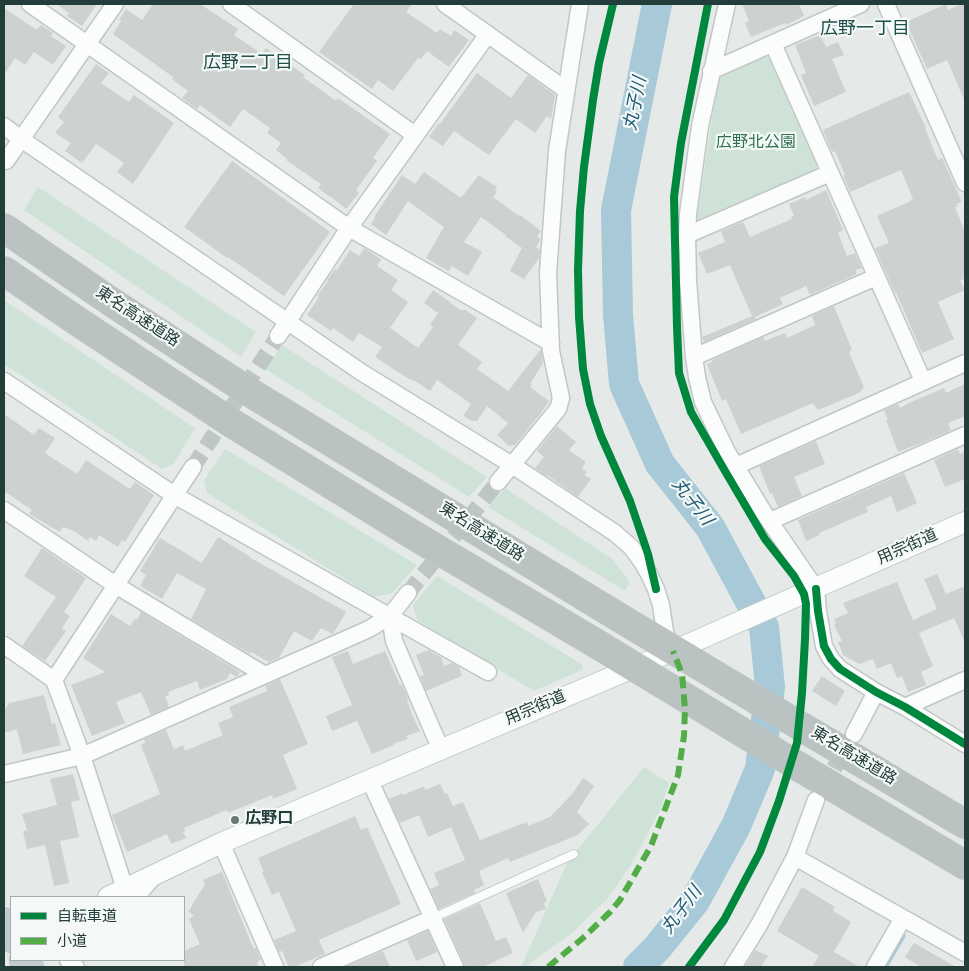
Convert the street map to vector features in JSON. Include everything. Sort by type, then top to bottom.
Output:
[{"type":"highway","name":"東名高速道路","points":[[4,228],[110,301],[251,392],[620,618],[965,824]]},
{"type":"highway","points":[[4,271],[230,422],[415,536],[965,865]]},
{"type":"highway","points":[[4,922],[10,936]]},
{"type":"street","points":[[30,4],[349,228],[551,343]]},
{"type":"street","points":[[6,162],[20,139],[115,4]]},
{"type":"street","points":[[231,4],[414,135]]},
{"type":"street","points":[[445,4],[566,90]]},
{"type":"street","points":[[498,482],[558,409],[561,398],[551,351],[548,272],[556,151],[580,4]]},
{"type":"street","points":[[727,4],[700,126],[688,214],[688,281],[694,357],[703,402],[736,466],[816,589],[824,646],[830,659],[840,669],[876,692],[905,707],[965,744]]},
{"type":"street","points":[[712,71],[861,4]]},
{"type":"street","points":[[886,4],[965,183]]},
{"type":"street","points":[[278,336],[349,228],[488,34]]},
{"type":"street","points":[[773,44],[923,382]]},
{"type":"street","points":[[4,126],[20,139],[361,372],[512,465],[615,533],[632,548],[642,562],[656,589],[661,605],[665,632],[673,651]]},
{"type":"street","points":[[687,235],[830,173]]},
{"type":"street","points":[[694,357],[876,277]]},
{"type":"street","points":[[736,466],[965,363]]},
{"type":"street","points":[[4,381],[174,495],[488,672]]},
{"type":"street","points":[[770,521],[965,435]]},
{"type":"street","points":[[54,680],[193,467]]},
{"type":"street","points":[[4,510],[117,586],[265,675]]},
{"type":"street","name":"用宗街道","points":[[123,895],[155,875],[221,843],[673,651],[965,522]]},
{"type":"street","points":[[4,774],[82,756],[369,629],[390,616],[408,593]]},
{"type":"street","points":[[390,616],[394,641],[441,750]]},
{"type":"street","points":[[4,645],[54,680],[82,756],[123,895]]},
{"type":"street","points":[[905,707],[965,680]]},
{"type":"street","points":[[854,734],[876,692]]},
{"type":"street","points":[[370,781],[455,967]]},
{"type":"street","points":[[732,967],[759,925],[795,857],[816,800]]},
{"type":"street","points":[[221,843],[275,967]]},
{"type":"street","points":[[795,857],[965,953]]},
{"type":"street","points":[[322,967],[433,918]]},
{"type":"street","points":[[875,967],[903,918]]},
{"type":"lane","points":[[433,918],[574,854]]},
{"type":"green space","name":"広野北公園","points":[[763,54],[771,59],[818,165],[814,172],[704,221],[697,218],[718,77]]},
{"type":"green space","points":[[38,187],[256,332],[241,357],[24,210]]},
{"type":"green space","points":[[4,300],[195,428],[174,463],[162,469],[4,364]]},
{"type":"green space","points":[[282,345],[487,477],[469,497],[265,369]]},
{"type":"green space","points":[[225,449],[417,565],[392,593],[374,597],[207,493],[204,480]]},
{"type":"green space","points":[[505,488],[611,558],[630,582],[625,591],[488,507]]},
{"type":"green space","points":[[437,576],[583,665],[582,670],[534,691],[417,620],[413,605]]},
{"type":"green space","points":[[644,767],[669,783],[660,810],[631,865],[607,899],[571,934],[525,967],[521,967],[567,863]]},
{"type":"building","points":[[57,4],[97,4],[82,26],[67,16],[69,13]]},
{"type":"building","points":[[153,4],[200,4],[238,29],[234,35],[262,54],[266,48],[305,75],[303,77],[336,101],[338,98],[390,134],[373,158],[377,161],[356,190],[359,193],[346,209],[318,188],[321,184],[286,160],[276,150],[281,143],[267,133],[270,128],[243,109],[230,127],[200,105],[197,109],[182,98],[188,91],[172,79],[173,77],[113,34],[126,9],[142,20]]},
{"type":"building","points":[[354,4],[412,4],[406,12],[437,33],[440,29],[451,36],[454,30],[469,40],[449,67],[427,51],[421,59],[418,58],[393,91],[378,80],[372,89],[319,52]]},
{"type":"building","points":[[742,4],[799,4],[804,16],[786,25],[785,23],[751,37],[745,23],[749,21]]},
{"type":"building","points":[[946,4],[948,10],[965,4],[965,102],[947,60],[927,69],[906,22]]},
{"type":"building","points":[[4,8],[37,30],[41,25],[53,33],[51,36],[66,46],[53,65],[34,52],[25,65],[15,58],[4,75]]},
{"type":"building","points":[[820,35],[826,47],[838,42],[844,55],[832,59],[846,92],[814,106],[801,75],[806,73],[795,45]]},
{"type":"building","points":[[96,64],[109,73],[101,83],[129,102],[134,95],[174,123],[133,184],[117,172],[124,163],[96,144],[82,163],[65,151],[71,143],[55,133],[64,122],[58,117]]},
{"type":"building","points":[[477,73],[511,98],[528,75],[555,95],[551,119],[547,116],[535,133],[516,119],[489,155],[454,131],[443,146],[429,137]]},
{"type":"building","points":[[909,92],[926,128],[938,160],[942,158],[962,202],[955,207],[965,232],[965,278],[960,281],[965,290],[938,302],[954,339],[922,353],[875,248],[889,243],[877,216],[913,199],[901,170],[850,192],[835,151],[832,152],[823,130]]},
{"type":"building","points":[[232,161],[330,232],[284,296],[184,227]]},
{"type":"building","points":[[424,172],[461,198],[479,175],[497,187],[495,190],[497,192],[493,197],[541,231],[537,236],[540,240],[536,247],[540,250],[539,258],[524,279],[510,271],[522,248],[481,217],[464,242],[482,252],[468,276],[452,266],[448,271],[426,258],[444,227],[408,201],[386,235],[371,224],[402,175],[415,184]]},
{"type":"building","points":[[826,190],[843,230],[838,233],[847,256],[855,253],[862,268],[855,270],[857,274],[810,295],[806,286],[780,298],[783,304],[755,317],[756,319],[704,342],[702,337],[752,316],[730,265],[707,274],[698,253],[725,242],[721,231],[743,222],[750,237],[792,219],[791,217],[794,216],[789,204],[805,197],[806,200]]},
{"type":"building","points":[[364,248],[381,259],[377,266],[398,280],[391,290],[408,302],[390,328],[418,348],[433,327],[430,325],[438,313],[424,303],[433,290],[462,311],[464,309],[477,318],[458,345],[482,362],[477,369],[508,391],[541,349],[543,363],[530,387],[549,401],[515,445],[509,446],[497,435],[508,423],[487,406],[477,421],[472,421],[463,416],[471,404],[437,380],[430,391],[375,357],[382,347],[359,333],[353,342],[333,328],[331,331],[307,315],[327,280],[335,269],[337,270],[350,250],[359,256]]},
{"type":"building","points":[[834,306],[852,350],[849,352],[864,387],[861,392],[818,410],[813,403],[741,434],[726,399],[722,401],[707,364],[763,337],[765,341],[785,333],[787,338],[815,325],[812,316]]},
{"type":"building","points":[[965,384],[965,416],[948,423],[951,430],[898,452],[884,410],[898,404],[900,408],[944,388],[946,393]]},
{"type":"building","points":[[4,414],[34,435],[39,428],[55,438],[45,453],[77,474],[86,460],[130,489],[135,482],[154,495],[125,542],[122,540],[118,547],[99,535],[96,541],[90,537],[88,541],[74,531],[63,527],[60,532],[29,514],[32,510],[4,491]]},
{"type":"building","points":[[557,426],[576,442],[569,450],[586,462],[582,468],[587,472],[584,475],[591,479],[578,497],[535,468],[544,457],[537,451]]},
{"type":"building","points":[[816,441],[825,464],[794,477],[802,496],[778,507],[772,493],[770,494],[759,466]]},
{"type":"building","points":[[958,449],[960,454],[965,451],[965,479],[945,487],[934,460]]},
{"type":"building","points":[[904,473],[917,503],[897,512],[891,496],[866,507],[868,512],[819,533],[820,535],[806,541],[798,520]]},
{"type":"building","points":[[218,537],[249,557],[346,612],[333,634],[321,628],[312,641],[294,631],[279,658],[269,662],[251,652],[250,654],[191,619],[206,589],[177,573],[162,599],[140,586],[146,575],[140,571],[160,538],[202,563]]},
{"type":"building","points":[[42,548],[86,578],[64,612],[70,616],[62,628],[66,631],[45,661],[22,646],[56,597],[24,576]]},
{"type":"building","points":[[937,574],[946,594],[965,586],[965,643],[954,618],[919,633],[933,666],[921,672],[926,685],[908,692],[902,676],[897,678],[891,663],[877,669],[873,659],[859,664],[843,655],[838,642],[842,641],[834,625],[836,624],[834,619],[848,613],[843,603],[897,582],[913,620],[937,609],[924,579]]},
{"type":"building","points":[[141,612],[240,672],[237,677],[230,673],[227,679],[200,690],[197,681],[168,692],[169,695],[165,696],[169,707],[151,715],[141,692],[116,702],[125,723],[92,736],[71,685],[105,672],[83,658],[111,614],[130,626],[135,619],[137,620]]},
{"type":"building","points":[[429,650],[441,657],[444,666],[452,663],[459,667],[462,676],[426,691],[420,676],[424,675],[416,655]]},
{"type":"building","points":[[348,651],[353,664],[385,651],[400,685],[402,684],[412,715],[420,731],[406,736],[408,739],[372,754],[357,721],[332,731],[326,716],[352,705],[332,657]]},
{"type":"building","points":[[822,676],[845,691],[836,706],[812,691]]},
{"type":"building","points":[[280,679],[308,744],[283,755],[297,789],[273,799],[272,795],[228,813],[227,810],[184,828],[185,831],[183,832],[186,838],[171,844],[167,834],[127,852],[112,815],[160,794],[141,745],[145,743],[144,739],[166,730],[174,749],[183,745],[185,751],[223,735],[218,723],[233,717],[229,707],[267,691],[265,686]]},
{"type":"building","points":[[44,695],[52,724],[55,723],[61,745],[23,754],[17,729],[4,733],[4,711],[9,703]]},
{"type":"building","points":[[73,774],[80,800],[71,802],[79,837],[60,841],[69,883],[54,886],[45,845],[27,849],[23,831],[27,830],[22,814],[57,805],[50,779]]},
{"type":"building","points":[[583,778],[594,786],[577,812],[589,824],[578,835],[510,862],[508,858],[479,871],[484,885],[474,890],[475,893],[439,909],[430,889],[439,885],[434,873],[465,860],[451,827],[428,837],[419,815],[400,823],[389,799],[424,786],[425,790],[440,784],[453,806],[463,802],[480,840],[527,822],[528,826],[550,817],[573,793]]},
{"type":"building","points":[[355,816],[361,830],[367,827],[401,904],[319,940],[325,954],[294,967],[289,967],[282,951],[279,952],[274,940],[296,931],[279,892],[272,895],[258,858]]},
{"type":"building","points":[[222,872],[252,945],[254,949],[256,948],[261,960],[257,962],[259,967],[184,967],[185,951],[200,944],[189,919],[194,915],[188,912],[205,884],[203,880]]},
{"type":"building","points":[[538,879],[547,901],[544,903],[546,909],[536,912],[523,933],[506,893]]},
{"type":"building","points":[[802,887],[835,907],[833,911],[851,922],[834,952],[860,967],[812,967],[819,956],[777,931]]},
{"type":"building","points":[[480,903],[496,941],[506,937],[513,953],[483,967],[465,967],[444,919]]},
{"type":"building","points":[[428,931],[437,952],[416,961],[407,940]]},
{"type":"building","points":[[914,943],[956,967],[921,967],[905,957]]},
{"type":"building","points":[[755,950],[768,956],[761,967],[745,967]]},
{"type":"building","points":[[383,951],[390,967],[345,967]]},
{"type":"waterway","name":"丸子川","points":[[638,967],[657,948],[695,901],[736,826],[760,769],[770,687],[764,627],[710,527],[660,464],[624,384],[618,315],[616,210],[657,4]]},
{"type":"waterway","points":[[885,967],[903,936]]},
{"type":"tunnel","points":[[193,467],[278,336]]},
{"type":"tunnel","points":[[408,593],[498,482]]},
{"type":"tunnel","points":[[822,789],[847,746]]},
{"type":"marked path","points":[[548,967],[583,938],[610,912],[620,900],[651,846],[678,775],[684,736],[685,709],[682,674],[673,651]]},
{"type":"cycle path","points":[[613,4],[599,63],[584,167],[578,270],[579,317],[583,369],[590,404],[601,436],[630,501],[648,554],[656,589]]},
{"type":"cycle path","points":[[689,967],[724,920],[760,852],[779,801],[797,743],[802,693],[806,604],[804,594],[794,576],[765,539],[691,412],[679,373],[674,197],[681,143],[708,4]]},
{"type":"cycle path","points":[[816,589],[824,646],[831,659],[840,669],[965,744]]},
{"type":"place","name":"広野口","points":[[235,820]]},
{"type":"district","name":"広野一丁目","points":[[865,30]]},
{"type":"district","name":"広野二丁目","points":[[248,64]]}]
